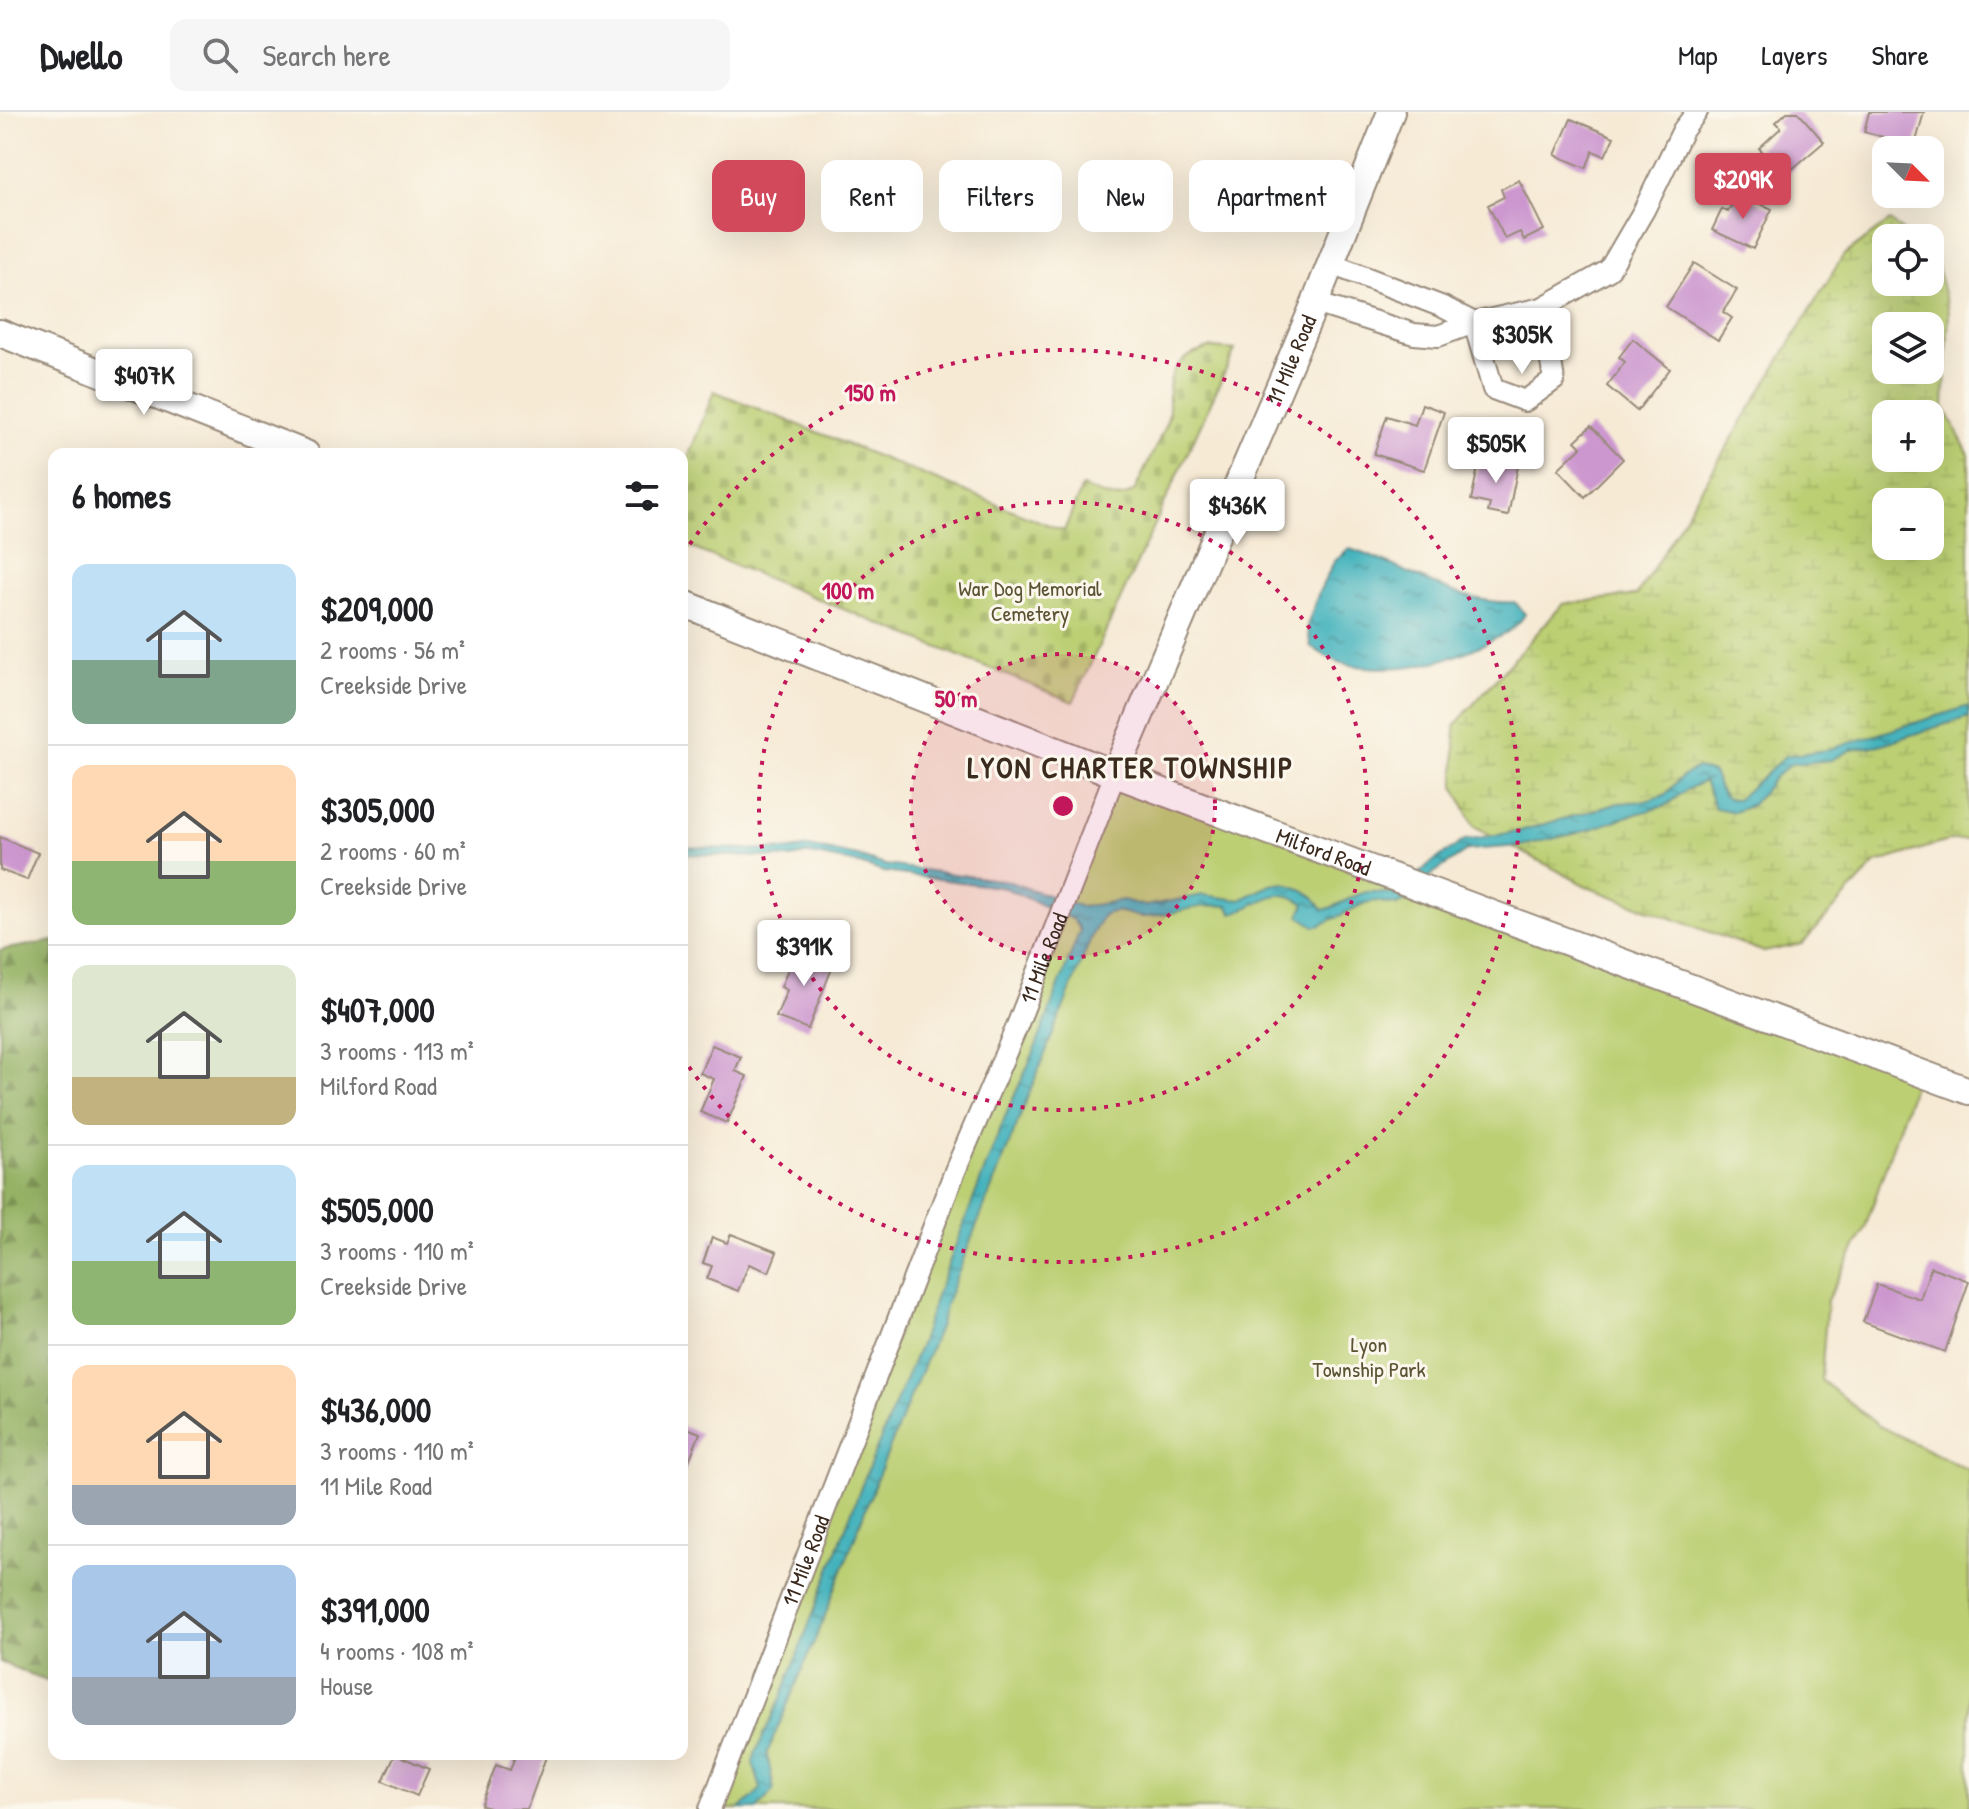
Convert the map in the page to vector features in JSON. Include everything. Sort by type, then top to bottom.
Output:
[{"type":"street","name":"11 Mile Road","points":[[710,1809],[955,1171],[1015,1031],[1115,774],[1315,303],[1391,112]]},
{"type":"street","points":[[1315,303],[1414,334],[1438,336],[1474,323],[1542,308],[1609,270],[1644,210],[1683,130],[1697,112]]},
{"type":"street","points":[[1331,264],[1443,307],[1474,323],[1493,389],[1525,401],[1554,380],[1542,308]]},
{"type":"street","points":[[0,333],[291,448]]},
{"type":"street","name":"Milford Road","points":[[688,605],[1115,774],[1964,1083]]},
{"type":"green space","points":[[1872,234],[1872,296],[1944,296],[1944,293],[1949,312],[1944,406],[1969,455],[1969,840],[1951,840],[1876,863],[1802,944],[1764,952],[1590,888],[1474,826],[1455,787],[1455,725],[1563,604],[1637,595],[1843,256]]},
{"type":"green space","name":"War Dog Memorial Cemetery","points":[[1210,348],[1235,350],[1073,702],[688,546],[688,458],[714,391],[1064,531],[1082,487],[1115,497],[1135,490],[1167,421],[1173,373],[1182,361]]},
{"type":"green space","name":"Lyon Township Park","points":[[1115,774],[1918,1071],[1865,1228],[1827,1300],[1821,1380],[1879,1426],[1969,1470],[1969,1809],[713,1809]]},
{"type":"green space","points":[[48,942],[48,1682],[0,1662],[0,950]]},
{"type":"water","points":[[1349,549],[1472,598],[1515,602],[1525,614],[1515,627],[1502,635],[1456,656],[1437,661],[1378,668],[1335,661],[1311,647],[1307,626],[1334,562]]},
{"type":"water","points":[[1969,706],[1969,717],[1879,745],[1851,750],[1831,760],[1791,764],[1775,777],[1752,805],[1734,812],[1715,808],[1704,781],[1665,806],[1586,831],[1521,846],[1468,850],[1434,873],[1406,901],[1397,905],[1376,901],[1365,903],[1319,926],[1299,916],[1305,904],[1285,895],[1276,895],[1232,913],[1229,906],[1218,905],[1146,917],[1121,912],[1103,915],[1093,933],[946,1303],[823,1621],[767,1753],[774,1790],[757,1809],[740,1809],[761,1789],[753,1763],[755,1754],[781,1698],[1080,930],[1072,919],[1005,888],[884,872],[810,854],[791,858],[688,854],[688,847],[790,850],[809,847],[858,856],[885,865],[1007,881],[1082,907],[1123,900],[1145,906],[1203,895],[1240,900],[1271,885],[1284,883],[1314,897],[1323,910],[1367,892],[1400,893],[1428,865],[1465,840],[1520,831],[1619,803],[1645,801],[1665,795],[1681,777],[1697,768],[1713,773],[1723,795],[1737,800],[1785,756],[1827,750]]},
{"type":"building","points":[[1787,112],[1798,112],[1824,142],[1784,176],[1759,148],[1781,128],[1776,122]]},
{"type":"building","points":[[1869,112],[1924,112],[1917,136],[1880,136],[1864,132]]},
{"type":"building","points":[[1571,119],[1614,137],[1605,156],[1593,151],[1586,168],[1555,155]]},
{"type":"building","points":[[1519,180],[1544,230],[1524,240],[1520,232],[1505,239],[1488,205],[1504,197],[1501,189]]},
{"type":"building","points":[[1737,193],[1772,209],[1753,249],[1712,230],[1722,209],[1728,212]]},
{"type":"building","points":[[1694,263],[1737,290],[1723,312],[1732,318],[1718,340],[1666,307]]},
{"type":"building","points":[[1633,339],[1670,369],[1637,411],[1607,386],[1625,362],[1619,357]]},
{"type":"building","points":[[1422,404],[1444,412],[1424,470],[1374,454],[1387,416],[1415,425]]},
{"type":"building","points":[[1591,426],[1623,459],[1585,497],[1558,469],[1581,447],[1575,441]]},
{"type":"building","points":[[1496,456],[1519,461],[1508,516],[1488,512],[1490,504],[1471,500],[1479,463],[1494,466]]},
{"type":"building","points":[[0,837],[38,853],[27,880],[0,870]]},
{"type":"building","points":[[796,949],[834,963],[808,1029],[776,1017],[787,990],[781,987]]},
{"type":"building","points":[[712,1045],[741,1057],[735,1071],[747,1076],[727,1123],[700,1112],[714,1079],[700,1073]]},
{"type":"building","points":[[731,1234],[777,1252],[769,1272],[749,1264],[738,1291],[707,1279],[712,1266],[703,1263],[712,1237],[727,1243]]},
{"type":"building","points":[[1931,1267],[1969,1281],[1945,1352],[1863,1322],[1877,1284],[1920,1299]]},
{"type":"building","points":[[688,1428],[700,1433],[688,1463]]},
{"type":"building","points":[[392,1760],[409,1760],[429,1769],[417,1796],[383,1781]]},
{"type":"building","points":[[514,1760],[545,1760],[527,1809],[491,1809],[481,1805],[496,1765],[510,1770]]},
{"type":"district","name":"LYON CHARTER TOWNSHIP","points":[[1131,767]]}]
